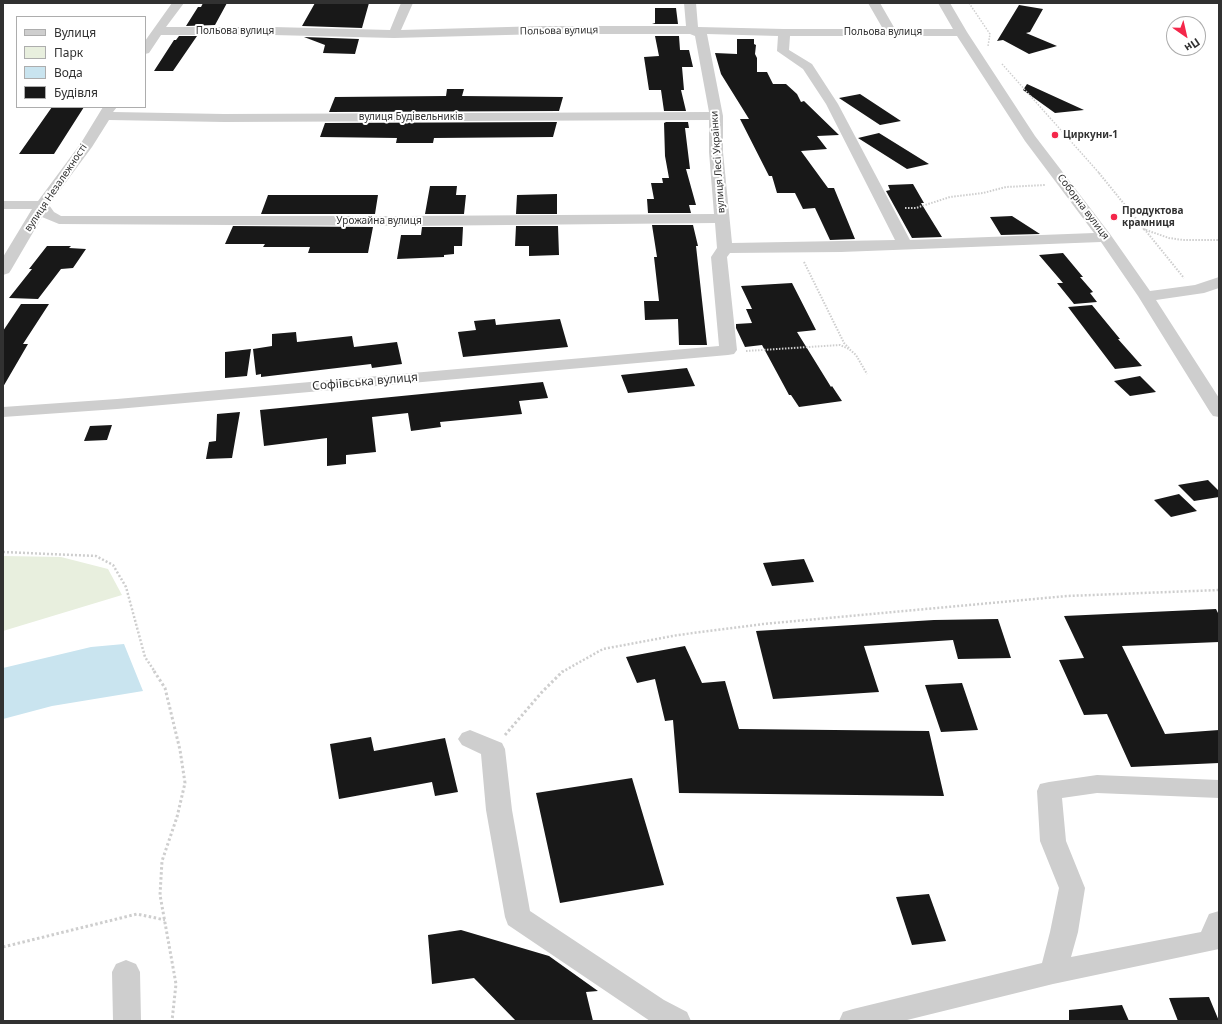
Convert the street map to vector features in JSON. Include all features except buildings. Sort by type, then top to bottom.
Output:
[{"type":"street","points":[[146,48],[156,31],[178,3]]},
{"type":"street","points":[[394,34],[407,3]]},
{"type":"street","points":[[690,3],[692,30]]},
{"type":"street","points":[[874,3],[891,32]]},
{"type":"street","name":"Соборна вулиця","points":[[944,3],[961,32],[1030,138],[1105,237],[1146,296],[1219,412]]},
{"type":"street","name":"Польова вулиця","points":[[156,31],[273,31],[394,34],[543,30],[692,30],[784,33],[961,32]]},
{"type":"street","name":"вулиця Лесі Українки","points":[[692,30],[700,34],[716,116],[716,152],[725,248],[719,257],[728,350]]},
{"type":"street","points":[[784,33],[782,51],[808,67],[832,104],[860,154],[905,244]]},
{"type":"street","name":"вулиця Будівельників","points":[[108,112],[240,118],[716,116]]},
{"type":"street","name":"вулиця Незалежності","points":[[3,270],[42,205],[108,112]]},
{"type":"street","points":[[3,206],[42,205]]},
{"type":"street","name":"Урожайна вулиця","points":[[42,205],[48,215],[59,220],[413,221],[722,218]]},
{"type":"street","points":[[725,248],[905,244],[1105,237]]},
{"type":"street","points":[[1146,296],[1198,290],[1219,282]]},
{"type":"street","name":"Софіївська вулиця","points":[[3,412],[117,404],[728,350]]},
{"type":"street","points":[[481,744],[499,810],[518,917],[654,1009],[677,1021]]},
{"type":"street","points":[[1053,972],[1064,932],[1072,888],[1053,841],[1049,791],[1098,784],[1219,789]]},
{"type":"street","points":[[853,1021],[1053,972],[1210,941],[1219,922]]},
{"type":"street","points":[[126,972],[127,1021]]},
{"type":"path","points":[[969,3],[990,34],[988,45],[991,50]]},
{"type":"path","points":[[998,60],[1105,180],[1143,229],[1189,283],[1184,291]]},
{"type":"path","points":[[887,210],[916,208],[950,198],[983,193],[1006,187],[1048,185]]},
{"type":"path","points":[[1143,229],[1168,238],[1183,240],[1219,240]]},
{"type":"path","points":[[797,247],[844,343],[856,355],[867,374]]},
{"type":"path","points":[[728,350],[755,351],[840,345],[849,349]]},
{"type":"path","points":[[3,552],[96,556],[114,566],[126,587],[145,657],[165,688],[180,750],[184,783],[177,817],[162,861],[160,895],[176,984],[172,1021]]},
{"type":"path","points":[[481,744],[542,692],[564,670],[603,649],[678,635],[763,624],[1066,596],[1219,590]]},
{"type":"path","points":[[3,947],[137,914],[165,920]]},
{"type":"green space","points":[[3,556],[61,557],[108,569],[122,595],[3,631]]},
{"type":"water","points":[[124,644],[143,691],[52,706],[3,719],[3,668],[91,647]]},
{"type":"place","name":"Циркуни-1","points":[[1055,135]]},
{"type":"place","name":"Продуктова крамниця","points":[[1114,217]]}]
